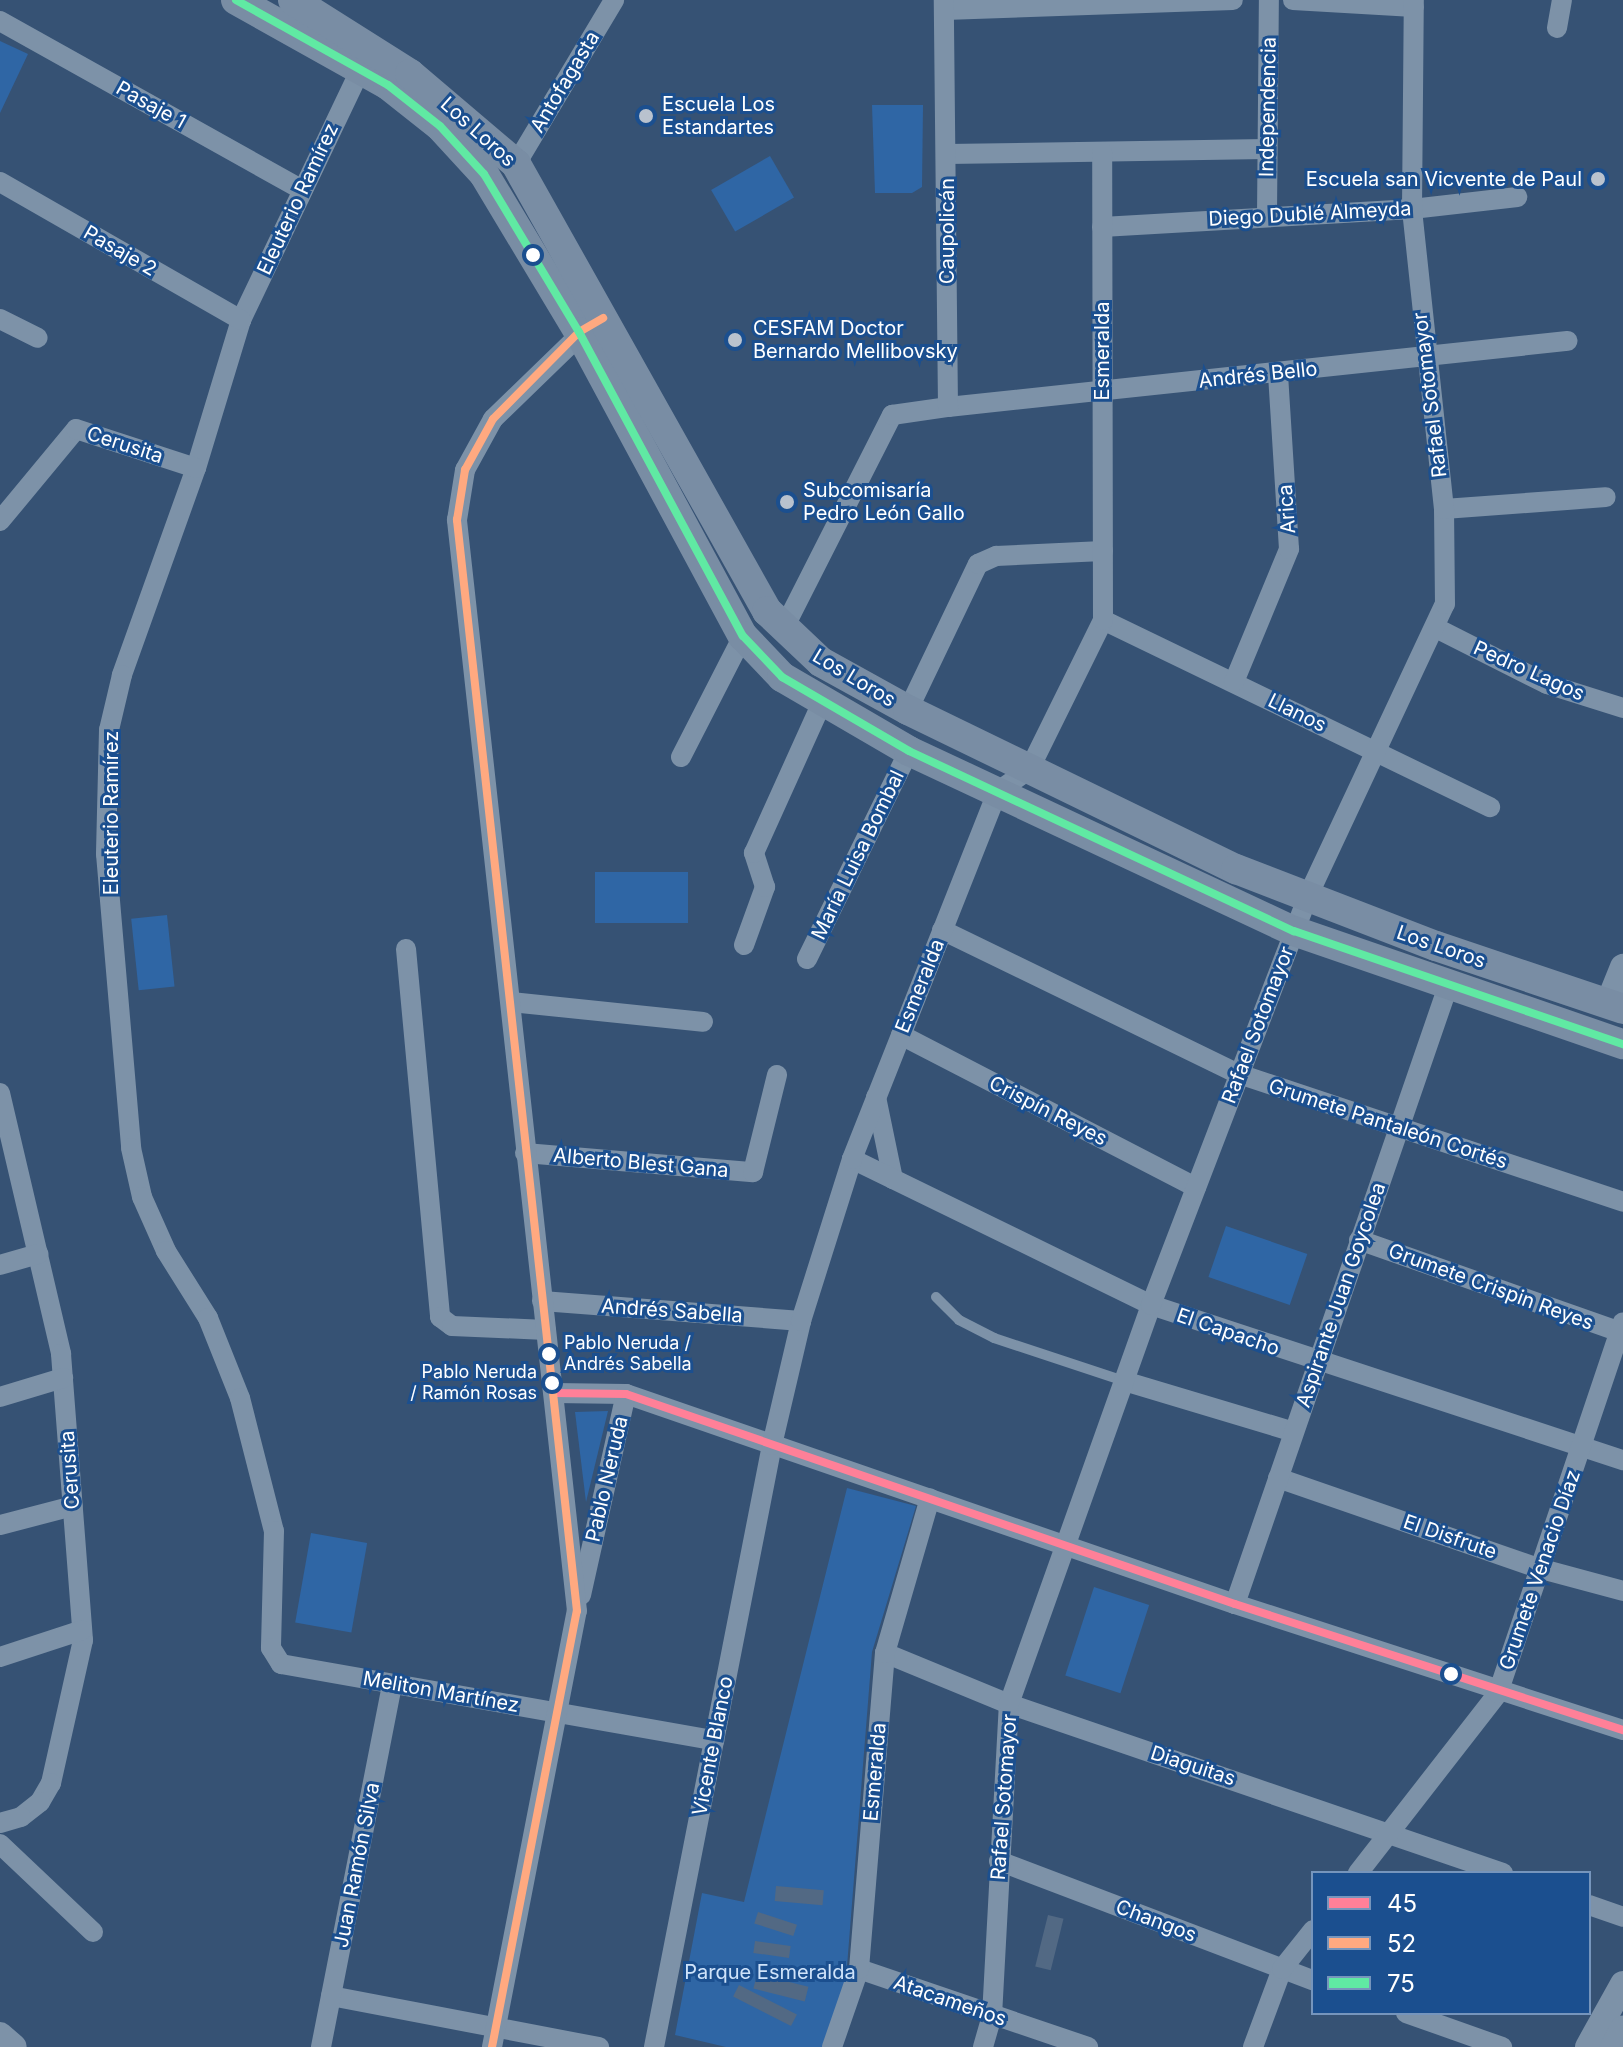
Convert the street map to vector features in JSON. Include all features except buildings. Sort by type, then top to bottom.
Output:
[{"type":"main road","name":"Los Loros","points":[[236,0],[366,57],[447,102],[516,164],[743,636],[782,677],[909,751],[1294,931],[1623,1044]]},
{"type":"main road","name":"Los Loros","points":[[302,2],[440,126],[484,174],[591,325],[767,611],[821,662],[908,710],[1029,770],[1307,898],[1615,1006]]},
{"type":"street","points":[[944,5],[1233,0]]},
{"type":"street","name":"Independencia","points":[[1267,215],[1269,0]]},
{"type":"street","points":[[1293,0],[1414,3]]},
{"type":"street","points":[[1557,28],[1562,0]]},
{"type":"street","name":"Antofagasta","points":[[516,164],[612,1]]},
{"type":"street","name":"Rafael Sotomayor","points":[[983,2047],[992,2016],[1009,1704],[1151,1305],[1307,898],[1373,750],[1436,628],[1445,604],[1444,509],[1424,359],[1412,209],[1414,3]]},
{"type":"street","name":"Caupolicán","points":[[944,5],[948,407]]},
{"type":"street","name":"Pasaje 1","points":[[0,21],[302,190]]},
{"type":"street","name":"Eleuterio Ramírez","points":[[271,1648],[274,1531],[240,1398],[208,1318],[166,1251],[142,1197],[131,1148],[106,854],[109,730],[122,675],[196,468],[241,320],[366,57]]},
{"type":"street","points":[[947,154],[1266,149]]},
{"type":"street","name":"Esmeralda","points":[[772,1445],[801,1321],[852,1159],[997,792],[1029,770],[1103,620],[1102,152]]},
{"type":"street","name":"Pasaje 2","points":[[0,182],[241,320]]},
{"type":"street","name":"Diego Dublé Almeyda","points":[[1102,227],[1267,215],[1412,209],[1517,197]]},
{"type":"street","points":[[0,319],[38,338]]},
{"type":"street","name":"Pablo Neruda","points":[[577,1611],[457,520],[465,470],[493,419],[591,325]]},
{"type":"street","name":"Andrés Bello","points":[[948,407],[1424,359],[1567,341]]},
{"type":"street","name":"Arica","points":[[1234,682],[1289,549],[1278,373]]},
{"type":"street","points":[[784,628],[892,415],[948,407]]},
{"type":"street","name":"Cerusita","points":[[0,521],[76,429],[196,468]]},
{"type":"street","points":[[1444,509],[1606,497]]},
{"type":"street","points":[[908,710],[978,564],[996,556],[1103,551]]},
{"type":"street","name":"Llanos","points":[[1103,620],[1490,807]]},
{"type":"street","name":"Pedro Lagos","points":[[1436,628],[1547,684],[1623,708]]},
{"type":"street","points":[[681,757],[743,636]]},
{"type":"street","points":[[744,945],[765,887],[754,853],[823,700]]},
{"type":"street","name":"María Luisa Bombal","points":[[807,959],[909,751]]},
{"type":"street","name":"Grumete Pantaleón Cortés","points":[[942,930],[1239,1074],[1623,1202]]},
{"type":"street","points":[[406,949],[440,1317],[452,1326],[546,1330]]},
{"type":"street","points":[[1615,1006],[1623,967]]},
{"type":"street","name":"Aspirante Juan Goycolea","points":[[1235,1604],[1448,986]]},
{"type":"street","points":[[511,1002],[703,1022]]},
{"type":"street","name":"Crispín Reyes","points":[[901,1035],[1196,1187]]},
{"type":"street","name":"Alberto Blest Gana","points":[[525,1153],[753,1172],[777,1075]]},
{"type":"street","name":"Cerusita","points":[[0,1093],[4,1124],[38,1254],[63,1378],[82,1630],[51,1783],[40,1802],[21,1817],[0,1823]]},
{"type":"street","points":[[876,1097],[893,1179]]},
{"type":"street","name":"El Capacho","points":[[852,1159],[1151,1305],[1581,1450],[1623,1460]]},
{"type":"street","name":"Grumete Crispin Reyes","points":[[1359,1240],[1622,1329]]},
{"type":"street","points":[[0,1265],[38,1254]]},
{"type":"street","name":"Andrés Sabella","points":[[542,1301],[801,1321]]},
{"type":"street","name":"Grumete Venacio Díaz","points":[[1360,1871],[1498,1693],[1538,1568],[1622,1329]]},
{"type":"street","points":[[0,1397],[63,1378]]},
{"type":"street","points":[[1124,1381],[1294,1432]]},
{"type":"street","points":[[554,1393],[626,1394],[1498,1693],[1623,1730]]},
{"type":"street","name":"Pablo Neruda","points":[[494,2037],[577,1611],[626,1394]]},
{"type":"street","name":"Vicente Blanco","points":[[654,2047],[772,1445]]},
{"type":"street","name":"El Disfrute","points":[[1278,1478],[1538,1568],[1623,1591]]},
{"type":"street","name":"Esmeralda","points":[[832,2047],[859,1969],[885,1653],[930,1498]]},
{"type":"street","points":[[0,1525],[73,1506]]},
{"type":"street","points":[[0,1657],[82,1630]]},
{"type":"street","name":"Meliton Martínez","points":[[271,1648],[281,1664],[714,1740]]},
{"type":"street","name":"Diaguitas","points":[[885,1653],[1009,1704],[1497,1871]]},
{"type":"street","name":"Juan Ramón Silva","points":[[321,2047],[392,1684]]},
{"type":"street","points":[[0,1844],[93,1932]]},
{"type":"street","name":"Changos","points":[[999,1861],[1311,1979]]},
{"type":"street","points":[[1591,1906],[1623,1917]]},
{"type":"street","points":[[1253,2047],[1282,1969],[1311,1933]]},
{"type":"street","name":"Atacameños","points":[[859,1969],[1088,2047]]},
{"type":"street","points":[[1588,2047],[1623,1984]]},
{"type":"street","points":[[331,1996],[494,2037],[599,2047]]},
{"type":"street","points":[[1412,2015],[1502,2047]]},
{"type":"street","points":[[1613,2047],[1623,2028]]},
{"type":"street","points":[[0,2035],[14,2047]]},
{"type":"lane","points":[[936,1297],[959,1320],[994,1338],[1124,1381]]},
{"type":"green space","points":[[0,41],[28,54],[0,113]]},
{"type":"green space","points":[[872,105],[923,105],[922,187],[912,193],[875,193]]},
{"type":"green space","points":[[770,156],[794,198],[735,232],[711,190]]},
{"type":"green space","points":[[595,872],[688,872],[688,923],[595,923]]},
{"type":"green space","points":[[167,915],[175,987],[139,990],[131,919]]},
{"type":"green space","points":[[1226,1226],[1307,1254],[1290,1305],[1208,1277]]},
{"type":"green space","points":[[608,1411],[586,1502],[575,1412]]},
{"type":"green space","name":"Parque Esmeralda","points":[[847,1488],[916,1506],[872,1652],[846,1979],[824,2047],[726,2047],[675,2035],[702,1893],[744,1902]]},
{"type":"green space","points":[[311,1533],[367,1543],[351,1633],[295,1623]]},
{"type":"green space","points":[[1094,1587],[1149,1605],[1120,1693],[1065,1675]]},
{"type":"transit line","name":"75","points":[[236,0],[388,85],[440,126],[484,174],[579,332],[743,636],[782,677],[909,751],[1294,931],[1623,1044]]},
{"type":"transit line","name":"52","points":[[492,2047],[577,1611],[457,520],[465,470],[493,419],[579,332],[603,318]]},
{"type":"transit line","name":"45","points":[[554,1393],[626,1394],[1235,1604],[1623,1730]]},
{"type":"place","name":"Escuela Los Estandartes","points":[[646,116]]},
{"type":"place","name":"Escuela san Vicvente de Paul","points":[[1598,179]]},
{"type":"place","name":"CESFAM Doctor Bernardo Mellibovsky","points":[[735,340]]},
{"type":"place","name":"Subcomisaría Pedro León Gallo","points":[[787,502]]},
{"type":"place","name":"Pablo Neruda / Andrés Sabella","points":[[549,1354]]},
{"type":"place","name":"Pablo Neruda / Ramón Rosas","points":[[552,1383]]}]
